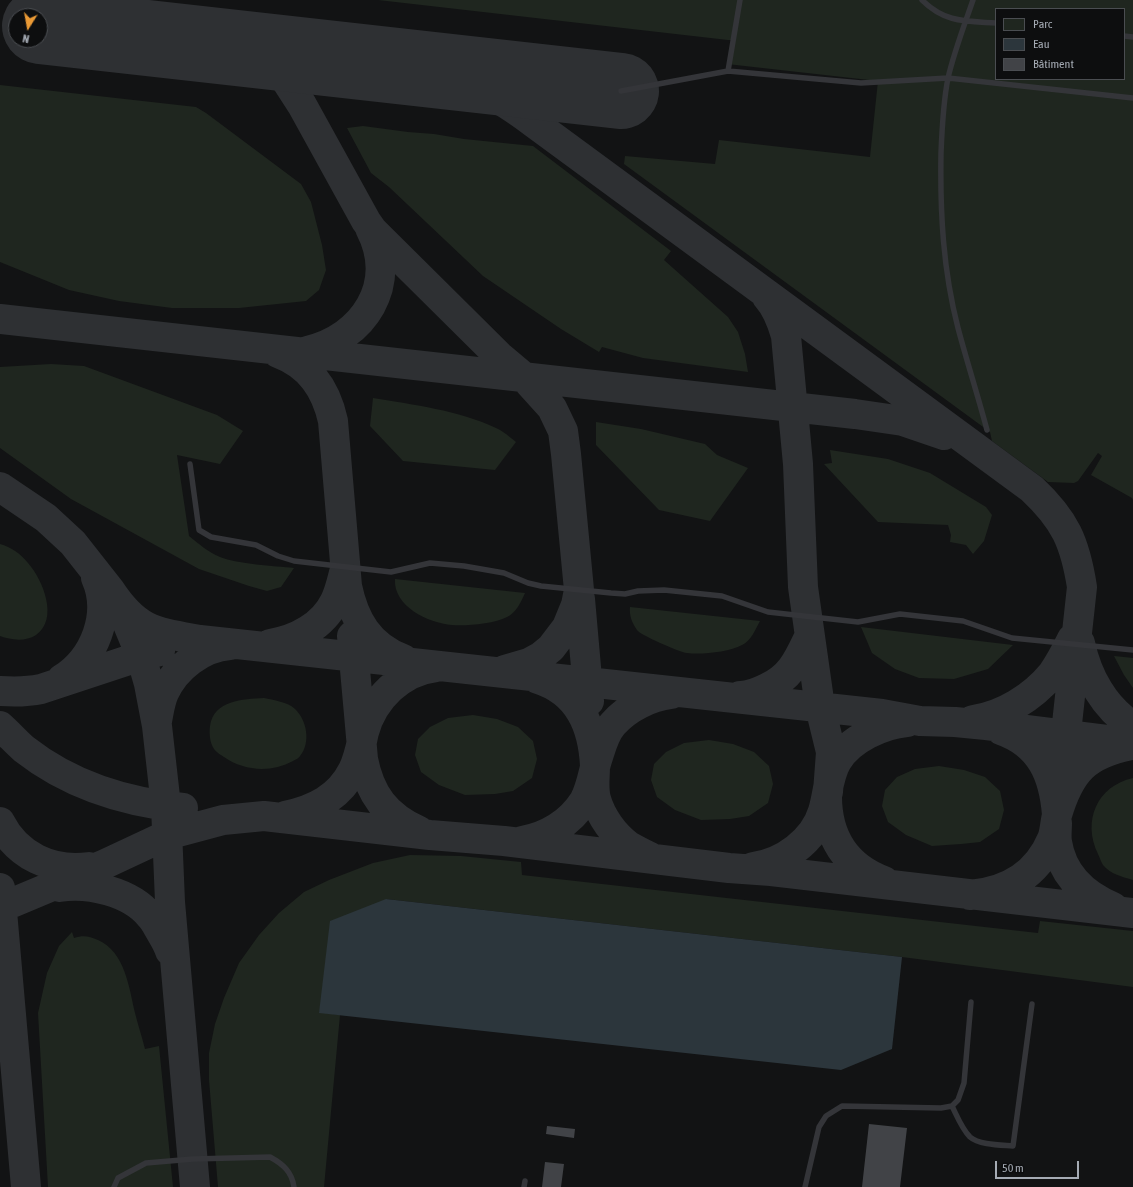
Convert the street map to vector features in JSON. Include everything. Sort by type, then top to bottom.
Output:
[{"type":"lane","points":[[728,71],[740,0]]},
{"type":"lane","points":[[922,0],[931,8],[948,18],[995,23]]},
{"type":"lane","points":[[973,0],[948,78],[942,120],[941,229],[946,271],[958,327],[987,430]]},
{"type":"lane","points":[[622,91],[728,71],[861,83],[948,78],[1133,98]]},
{"type":"lane","points":[[190,464],[199,530],[211,537],[256,545],[278,556],[294,561],[391,572],[430,563],[464,566],[504,573],[528,583],[541,586],[611,594],[664,590],[722,596],[768,612],[801,617],[858,622],[900,614],[963,621],[1012,638],[1133,650]]},
{"type":"lane","points":[[805,1187],[819,1127],[826,1116],[842,1106],[941,1108],[952,1106],[958,1100],[964,1083],[970,1002]]},
{"type":"lane","points":[[952,1106],[961,1124],[970,1137],[984,1143],[1013,1146],[1032,1004]]},
{"type":"lane","points":[[114,1187],[118,1178],[146,1163],[193,1159],[270,1157],[280,1162],[290,1172],[294,1187]]},
{"type":"green space","points":[[378,0],[1133,0],[1133,500],[1132,498],[1091,475],[1102,456],[1098,453],[1078,481],[1074,483],[1048,482],[992,441],[990,432],[624,164],[625,156],[715,164],[719,140],[870,157],[878,81],[727,64],[732,40]]},
{"type":"green space","points":[[0,85],[196,107],[206,113],[301,184],[311,202],[322,245],[326,270],[319,290],[306,301],[239,308],[172,308],[119,301],[69,290],[0,262]]},
{"type":"green space","points":[[363,126],[533,146],[671,251],[664,260],[728,317],[738,332],[745,354],[748,372],[643,358],[602,347],[599,352],[561,329],[483,276],[389,187],[371,173],[347,128]]},
{"type":"green space","points":[[51,364],[84,366],[217,415],[243,431],[220,464],[177,455],[189,536],[204,548],[220,557],[256,564],[294,568],[281,587],[267,591],[199,569],[71,499],[0,448],[0,367]]},
{"type":"green space","points":[[373,398],[451,412],[499,429],[516,442],[495,470],[403,461],[370,426]]},
{"type":"green space","points":[[596,422],[641,429],[705,444],[717,455],[748,468],[710,521],[659,510],[596,445]]},
{"type":"green space","points":[[830,450],[888,459],[930,473],[986,507],[992,515],[984,541],[973,554],[966,545],[950,542],[951,535],[948,525],[878,522],[824,464],[832,463]]},
{"type":"green space","points":[[0,544],[16,551],[34,570],[46,599],[48,610],[47,619],[43,628],[36,635],[27,639],[9,639],[0,636]]},
{"type":"green space","points":[[395,579],[525,593],[516,610],[507,617],[480,624],[452,625],[443,624],[423,617],[406,605],[396,589]]},
{"type":"green space","points":[[630,607],[760,621],[748,641],[736,647],[700,654],[687,653],[660,643],[645,636],[637,630],[632,622]]},
{"type":"green space","points":[[861,627],[1013,645],[988,669],[954,679],[919,678],[895,669],[872,653]]},
{"type":"green space","points":[[1114,656],[1133,658],[1133,688],[1124,675]]},
{"type":"green space","points":[[264,698],[280,702],[295,709],[305,725],[306,745],[299,757],[285,765],[267,769],[249,768],[232,762],[216,751],[211,741],[210,726],[213,717],[223,706],[239,700]]},
{"type":"green space","points":[[473,715],[497,719],[518,727],[533,741],[537,759],[532,778],[513,791],[495,794],[465,795],[439,785],[421,772],[415,755],[418,739],[430,727],[448,718]]},
{"type":"green space","points":[[709,740],[733,744],[754,752],[769,766],[773,784],[768,803],[749,816],[730,819],[701,820],[675,810],[657,797],[651,780],[654,764],[666,752],[684,743]]},
{"type":"green space","points":[[939,766],[964,770],[985,777],[1000,791],[1004,810],[999,829],[980,842],[932,846],[906,835],[888,822],[882,806],[885,790],[897,777],[915,769]]},
{"type":"green space","points":[[1133,778],[1133,880],[1113,873],[1103,865],[1093,842],[1092,829],[1096,807],[1102,797],[1110,789],[1121,782]]},
{"type":"green space","points":[[410,855],[461,856],[521,862],[522,875],[1038,933],[1040,921],[1133,931],[1133,987],[902,957],[386,899],[319,1012],[340,1015],[324,1187],[218,1187],[209,1080],[209,1053],[215,1024],[239,963],[259,935],[279,913],[304,892],[329,880],[373,863]]},
{"type":"green space","points":[[72,932],[74,938],[83,936],[98,940],[114,953],[120,962],[128,982],[145,1049],[159,1046],[173,1187],[48,1187],[38,1013],[47,973],[59,946]]},
{"type":"water","points":[[386,899],[902,957],[892,1049],[841,1070],[319,1013],[330,921]]},
{"type":"building","points":[[869,1124],[907,1128],[900,1187],[862,1187]]},
{"type":"building","points":[[547,1126],[575,1129],[574,1138],[546,1134]]},
{"type":"building","points":[[545,1162],[564,1164],[561,1187],[542,1187]]},
{"type":"taxiway","points":[[224,46],[257,56],[272,65],[282,74],[302,105],[373,231],[499,356],[524,377],[552,408],[563,431],[579,590],[576,605],[567,627],[551,648],[540,657],[529,663],[505,670]]},
{"type":"taxiway","points":[[400,67],[439,75],[464,83],[489,94],[517,111],[1032,489],[1053,511],[1072,544],[1082,587],[1054,833],[1046,852],[1029,872],[1019,879],[996,890],[970,895]]},
{"type":"taxiway","points":[[307,351],[327,344],[345,334],[360,321],[371,306],[378,288],[380,269],[378,249],[370,228]]},
{"type":"taxiway","points":[[767,297],[779,315],[786,336],[798,464],[803,587],[820,707],[831,752],[828,792]]},
{"type":"taxiway","points":[[0,319],[855,414],[903,421],[944,435]]},
{"type":"taxiway","points":[[278,353],[289,358],[308,371],[321,389],[326,399],[333,421],[347,586],[350,598],[359,621],[372,639],[391,654],[403,659]]},
{"type":"taxiway","points":[[0,487],[46,518],[73,543],[110,590],[127,622],[141,656],[149,684],[157,726],[166,806],[170,902],[195,1187]]},
{"type":"taxiway","points":[[270,644],[299,635],[316,625],[330,610],[337,597],[345,569]]},
{"type":"taxiway","points":[[62,679],[74,670],[83,659],[97,634],[101,620],[102,606],[96,578]]},
{"type":"taxiway","points":[[110,590],[120,604],[138,622],[171,635],[200,640],[882,714],[920,721],[986,725],[1133,743]]},
{"type":"taxiway","points":[[580,599],[589,701]]},
{"type":"taxiway","points":[[352,636],[363,759],[366,772],[375,794],[381,803],[397,818],[419,831]]},
{"type":"taxiway","points":[[740,696],[750,695],[761,691],[782,679],[793,667],[809,637]]},
{"type":"taxiway","points":[[973,720],[984,718],[1006,710],[1027,698],[1052,674],[1072,639]]},
{"type":"taxiway","points":[[1080,643],[1092,679],[1105,701],[1123,719],[1133,726]]},
{"type":"taxiway","points":[[157,721],[164,693],[175,675],[182,667],[200,654],[209,650],[230,645]]},
{"type":"taxiway","points":[[0,691],[21,692],[41,689],[160,651]]},
{"type":"taxiway","points":[[285,816],[316,806],[325,801],[341,788],[353,770],[360,751],[368,720],[374,708],[390,689],[400,681],[411,674],[436,667]]},
{"type":"taxiway","points":[[538,679],[564,692],[581,712],[587,724],[594,751],[594,787],[598,806],[609,825],[623,842],[650,857]]},
{"type":"taxiway","points":[[522,841],[540,836],[557,828],[578,809],[584,801],[592,781],[601,746],[605,737],[610,728],[619,718],[632,708],[647,700],[671,694]]},
{"type":"taxiway","points":[[753,867],[775,861],[796,849],[805,841],[819,822],[825,805],[834,767],[843,753],[850,746],[878,729],[907,722]]},
{"type":"taxiway","points":[[0,726],[24,749],[42,762],[80,782],[99,790],[120,796],[183,808]]},
{"type":"taxiway","points":[[1001,730],[1015,736],[1036,752],[1049,774],[1053,787],[1057,815],[1068,787],[1074,776],[1082,767],[1102,754],[1131,745]]},
{"type":"taxiway","points":[[827,796],[831,825],[841,849],[859,868],[884,881]]},
{"type":"taxiway","points":[[0,908],[105,864],[167,835],[223,820],[264,816],[430,835],[504,841],[729,868],[771,871],[1133,913]]},
{"type":"taxiway","points":[[0,822],[7,834],[16,844],[37,859],[62,867],[89,867]]},
{"type":"taxiway","points":[[1057,823],[1057,840],[1060,854],[1069,874],[1084,890],[1102,902],[1113,907]]},
{"type":"taxiway","points":[[59,887],[83,886],[96,888],[121,895],[132,901],[153,919],[170,951]]},
{"type":"taxiway","points":[[0,888],[26,1187]]},
{"type":"runway","points":[[48,27],[621,91]]}]
